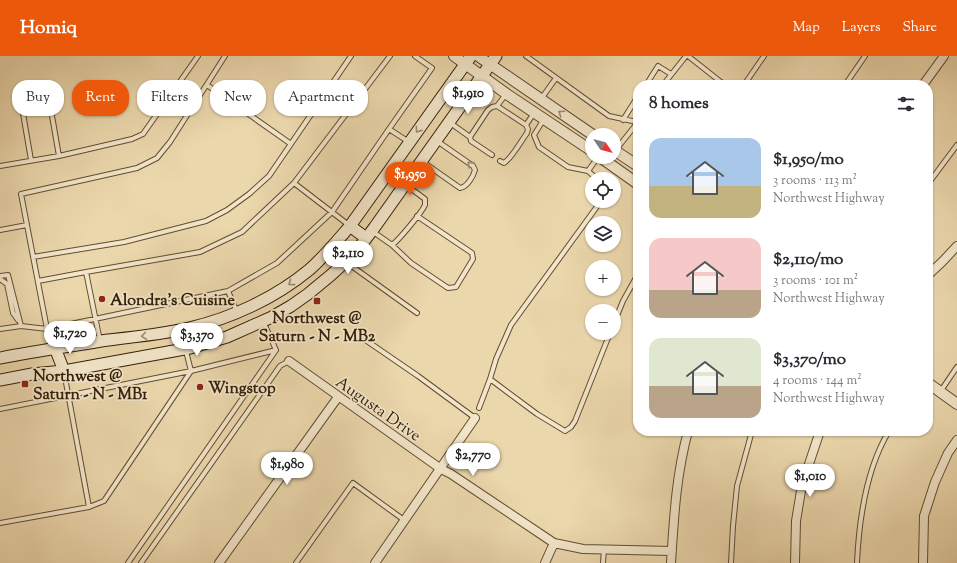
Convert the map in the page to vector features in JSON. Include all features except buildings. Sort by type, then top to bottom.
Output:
[{"type":"main road","points":[[0,358],[55,348],[191,328],[257,304],[277,292],[309,270],[350,226],[468,60]]},
{"type":"main road","points":[[0,380],[32,374],[64,371],[185,348],[227,337],[263,321],[291,306],[331,276],[369,234],[493,60]]},
{"type":"main road","points":[[350,226],[369,234]]},
{"type":"main road","points":[[55,348],[64,371]]},
{"type":"street","points":[[454,56],[468,60],[482,76],[506,94],[585,146]]},
{"type":"street","points":[[478,56],[493,60],[540,100],[585,130]]},
{"type":"street","points":[[927,80],[944,56]]},
{"type":"street","points":[[621,160],[633,164]]},
{"type":"street","points":[[617,164],[633,179]]},
{"type":"street","points":[[933,270],[957,246]]},
{"type":"street","name":"Augusta Drive","points":[[289,361],[441,469],[451,474],[554,543],[582,549],[672,551]]},
{"type":"street","points":[[933,387],[957,404]]},
{"type":"street","points":[[219,563],[338,396]]},
{"type":"street","points":[[375,563],[475,418]]},
{"type":"street","points":[[671,563],[676,490],[682,453],[687,436]]},
{"type":"street","points":[[795,563],[796,521],[802,485],[818,436]]},
{"type":"street","points":[[922,563],[924,516],[935,482],[948,454],[957,440]]},
{"type":"street","points":[[545,563],[554,543]]},
{"type":"lane","points":[[0,166],[59,156],[132,139],[143,134],[198,56]]},
{"type":"lane","points":[[55,348],[49,337],[47,329],[21,194],[137,168],[157,158],[170,142],[226,56]]},
{"type":"lane","points":[[33,257],[124,242],[206,221],[227,210],[249,194],[269,176],[351,56]]},
{"type":"lane","points":[[38,281],[200,252],[242,232],[294,183],[390,56]]},
{"type":"lane","points":[[0,329],[21,324],[47,329],[228,291],[277,263],[332,212],[432,68],[415,56]]},
{"type":"lane","points":[[526,56],[609,116],[633,121]]},
{"type":"lane","points":[[667,80],[687,56],[716,80]]},
{"type":"lane","points":[[747,80],[764,56]]},
{"type":"lane","points":[[849,80],[865,56]]},
{"type":"lane","points":[[649,80],[658,66],[671,74]]},
{"type":"lane","points":[[540,100],[556,78]]},
{"type":"lane","points":[[207,85],[291,144]]},
{"type":"lane","points":[[31,160],[20,96],[48,93],[59,156]]},
{"type":"lane","points":[[470,137],[488,110],[497,106],[506,94]]},
{"type":"lane","points":[[623,120],[633,104]]},
{"type":"lane","points":[[497,106],[526,125],[528,129],[527,133],[506,163],[500,161]]},
{"type":"lane","points":[[526,125],[535,113]]},
{"type":"lane","points":[[544,119],[534,135],[539,147],[568,167],[588,171],[597,164]]},
{"type":"lane","points":[[449,122],[470,137],[471,141],[492,155]]},
{"type":"lane","points":[[621,141],[633,128]]},
{"type":"lane","points":[[389,129],[409,143]]},
{"type":"lane","points":[[421,161],[460,188],[466,186],[476,170],[473,166],[436,140]]},
{"type":"lane","points":[[933,177],[957,145]]},
{"type":"lane","points":[[294,183],[350,226]]},
{"type":"lane","points":[[392,245],[399,240],[425,205],[425,199],[404,184]]},
{"type":"lane","points":[[479,408],[496,359],[511,325],[596,208]]},
{"type":"lane","points":[[369,234],[392,245],[410,263],[448,288],[456,287],[473,259],[472,253],[417,216]]},
{"type":"lane","points":[[0,230],[27,225]]},
{"type":"lane","points":[[345,262],[417,313]]},
{"type":"lane","points":[[86,272],[100,342]]},
{"type":"lane","points":[[0,276],[8,275],[21,324]]},
{"type":"lane","points":[[0,279],[7,284],[13,313],[21,324]]},
{"type":"lane","points":[[621,306],[633,283]]},
{"type":"lane","points":[[228,291],[237,312]]},
{"type":"lane","points":[[263,321],[276,350]]},
{"type":"lane","points":[[364,339],[475,418]]},
{"type":"lane","points":[[490,379],[537,414],[565,431],[571,427],[575,421],[607,340]]},
{"type":"lane","points":[[0,523],[89,507],[104,501],[191,371],[185,348]]},
{"type":"lane","points":[[0,409],[191,371],[276,350]]},
{"type":"lane","points":[[128,563],[276,350]]},
{"type":"lane","points":[[141,563],[280,366],[289,361]]},
{"type":"lane","points":[[940,392],[957,367]]},
{"type":"lane","points":[[64,371],[89,507]]},
{"type":"lane","points":[[731,563],[737,486],[751,436]]},
{"type":"lane","points":[[857,563],[858,540],[864,495],[880,445],[886,436]]},
{"type":"lane","points":[[296,563],[353,483],[405,520]]},
{"type":"lane","points":[[603,563],[604,549]]},
{"type":"place","name":"Alondra’s Cuisine","points":[[102,299]]},
{"type":"place","name":"Northwest @ Saturn - N - MB2","points":[[317,301]]},
{"type":"place","name":"Northwest @ Saturn - N - MB1","points":[[25,384]]},
{"type":"place","name":"Wingstop","points":[[200,387]]}]
